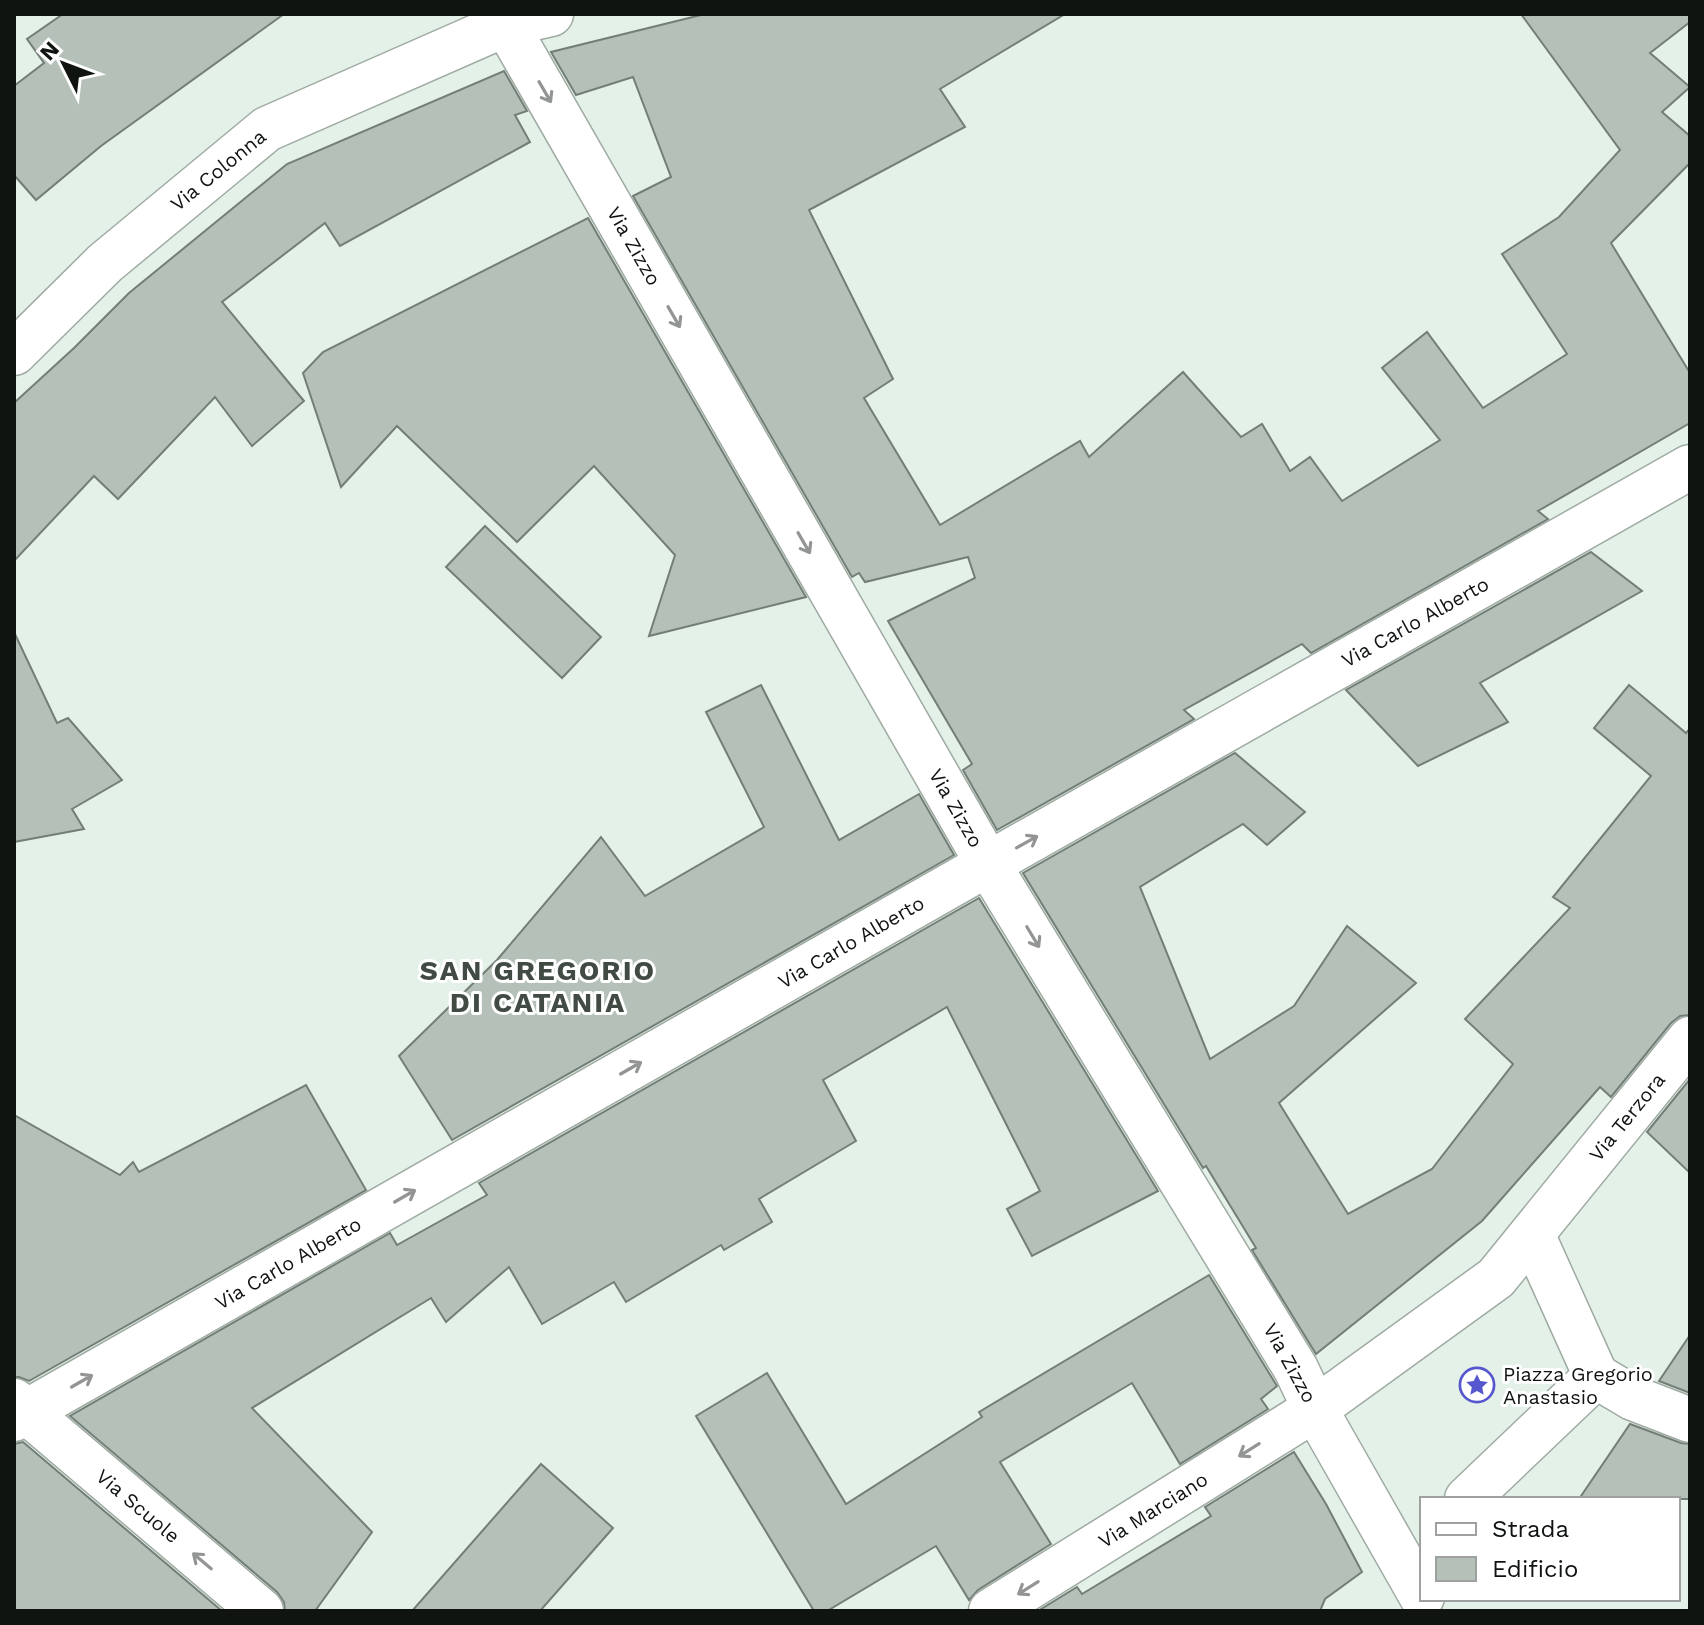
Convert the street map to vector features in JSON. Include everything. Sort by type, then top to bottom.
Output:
[{"type":"street","name":"Via Colonna","points":[[14,353],[105,263],[267,129],[503,19],[551,14]]},
{"type":"street","name":"Via Zizzo","points":[[503,19],[988,864],[1296,1369],[1315,1409],[1417,1574]]},
{"type":"street","name":"Via Carlo Alberto","points":[[18,1411],[1690,467]]},
{"type":"street","name":"Via Terzora","points":[[1532,1234],[1690,1039]]},
{"type":"street","name":"Via Marciano","points":[[991,1611],[1315,1409],[1496,1278],[1532,1234]]},
{"type":"street","points":[[1532,1234],[1614,1387],[1690,1420]]},
{"type":"street","points":[[1470,1497],[1614,1387]]},
{"type":"street","name":"Via Scuole","points":[[18,1411],[261,1611]]},
{"type":"building","points":[[63,14],[284,14],[101,146],[36,200],[14,175],[14,86],[44,63],[27,39]]},
{"type":"building","points":[[705,14],[1065,14],[940,89],[965,127],[809,210],[893,379],[864,398],[940,525],[1080,441],[1089,457],[1183,372],[1241,437],[1262,424],[1290,471],[1310,457],[1342,501],[1440,440],[1382,368],[1427,332],[1483,408],[1567,354],[1502,254],[1559,217],[1620,150],[1521,14],[1690,14],[1690,22],[1650,53],[1690,87],[1662,112],[1690,136],[1690,163],[1611,243],[1690,373],[1690,423],[1538,511],[1548,519],[1311,653],[1302,644],[1184,710],[1194,719],[997,830],[963,770],[972,764],[888,621],[975,578],[968,557],[865,582],[859,573],[852,577],[633,196],[671,177],[633,77],[576,95],[551,52]]},
{"type":"building","points":[[504,71],[527,111],[515,115],[530,142],[340,246],[325,223],[222,302],[304,401],[252,446],[215,397],[118,499],[94,476],[14,561],[14,403],[129,293],[287,164]]},
{"type":"building","points":[[588,218],[806,597],[649,636],[675,555],[594,466],[517,542],[397,426],[341,487],[303,373],[323,352]]},
{"type":"building","points":[[485,526],[601,637],[562,678],[446,567]]},
{"type":"building","points":[[1591,552],[1642,591],[1480,683],[1508,722],[1418,766],[1346,690]]},
{"type":"building","points":[[14,632],[57,723],[68,718],[122,780],[72,809],[84,829],[14,842]]},
{"type":"building","points":[[761,685],[839,840],[919,794],[954,855],[452,1140],[399,1056],[497,960],[601,837],[645,896],[764,827],[706,712]]},
{"type":"building","points":[[1629,685],[1686,733],[1690,728],[1690,1015],[1680,1016],[1671,1023],[1611,1097],[1600,1087],[1482,1221],[1316,1354],[1252,1250],[1256,1248],[1206,1166],[1203,1168],[1023,873],[1235,753],[1305,812],[1267,845],[1243,824],[1140,887],[1210,1059],[1294,1006],[1347,926],[1416,983],[1279,1103],[1348,1214],[1432,1169],[1513,1064],[1465,1019],[1570,908],[1553,897],[1651,776],[1594,728]]},
{"type":"building","points":[[979,898],[1158,1191],[1032,1256],[1007,1209],[1040,1191],[947,1007],[823,1080],[856,1141],[759,1199],[772,1222],[724,1250],[721,1245],[626,1302],[614,1282],[542,1324],[509,1267],[446,1322],[431,1298],[252,1408],[372,1532],[315,1611],[285,1611],[284,1602],[277,1592],[70,1416],[390,1233],[397,1245],[487,1195],[479,1183]]},
{"type":"building","points":[[1690,1079],[1690,1173],[1647,1132]]},
{"type":"building","points":[[306,1085],[366,1190],[29,1381],[14,1377],[14,1115],[120,1175],[133,1162],[139,1172]]},
{"type":"building","points":[[1209,1275],[1277,1386],[1261,1399],[1268,1409],[1180,1464],[1132,1383],[1000,1462],[1051,1544],[978,1590],[969,1600],[936,1546],[827,1611],[814,1611],[696,1416],[767,1373],[846,1504],[982,1417],[979,1412]]},
{"type":"building","points":[[1690,1335],[1690,1393],[1659,1381]]},
{"type":"building","points":[[1630,1424],[1690,1444],[1690,1499],[1580,1497]]},
{"type":"building","points":[[23,1442],[222,1611],[14,1611],[14,1444]]},
{"type":"building","points":[[1294,1452],[1362,1572],[1325,1599],[1320,1611],[1038,1611],[1077,1587],[1082,1594],[1211,1516],[1205,1507]]},
{"type":"building","points":[[541,1464],[613,1528],[540,1611],[412,1611]]},
{"type":"place","name":"Piazza Gregorio Anastasio","points":[[1477,1385]]},
{"type":"district","name":"SAN GREGORIO DI CATANIA","points":[[538,986]]}]
